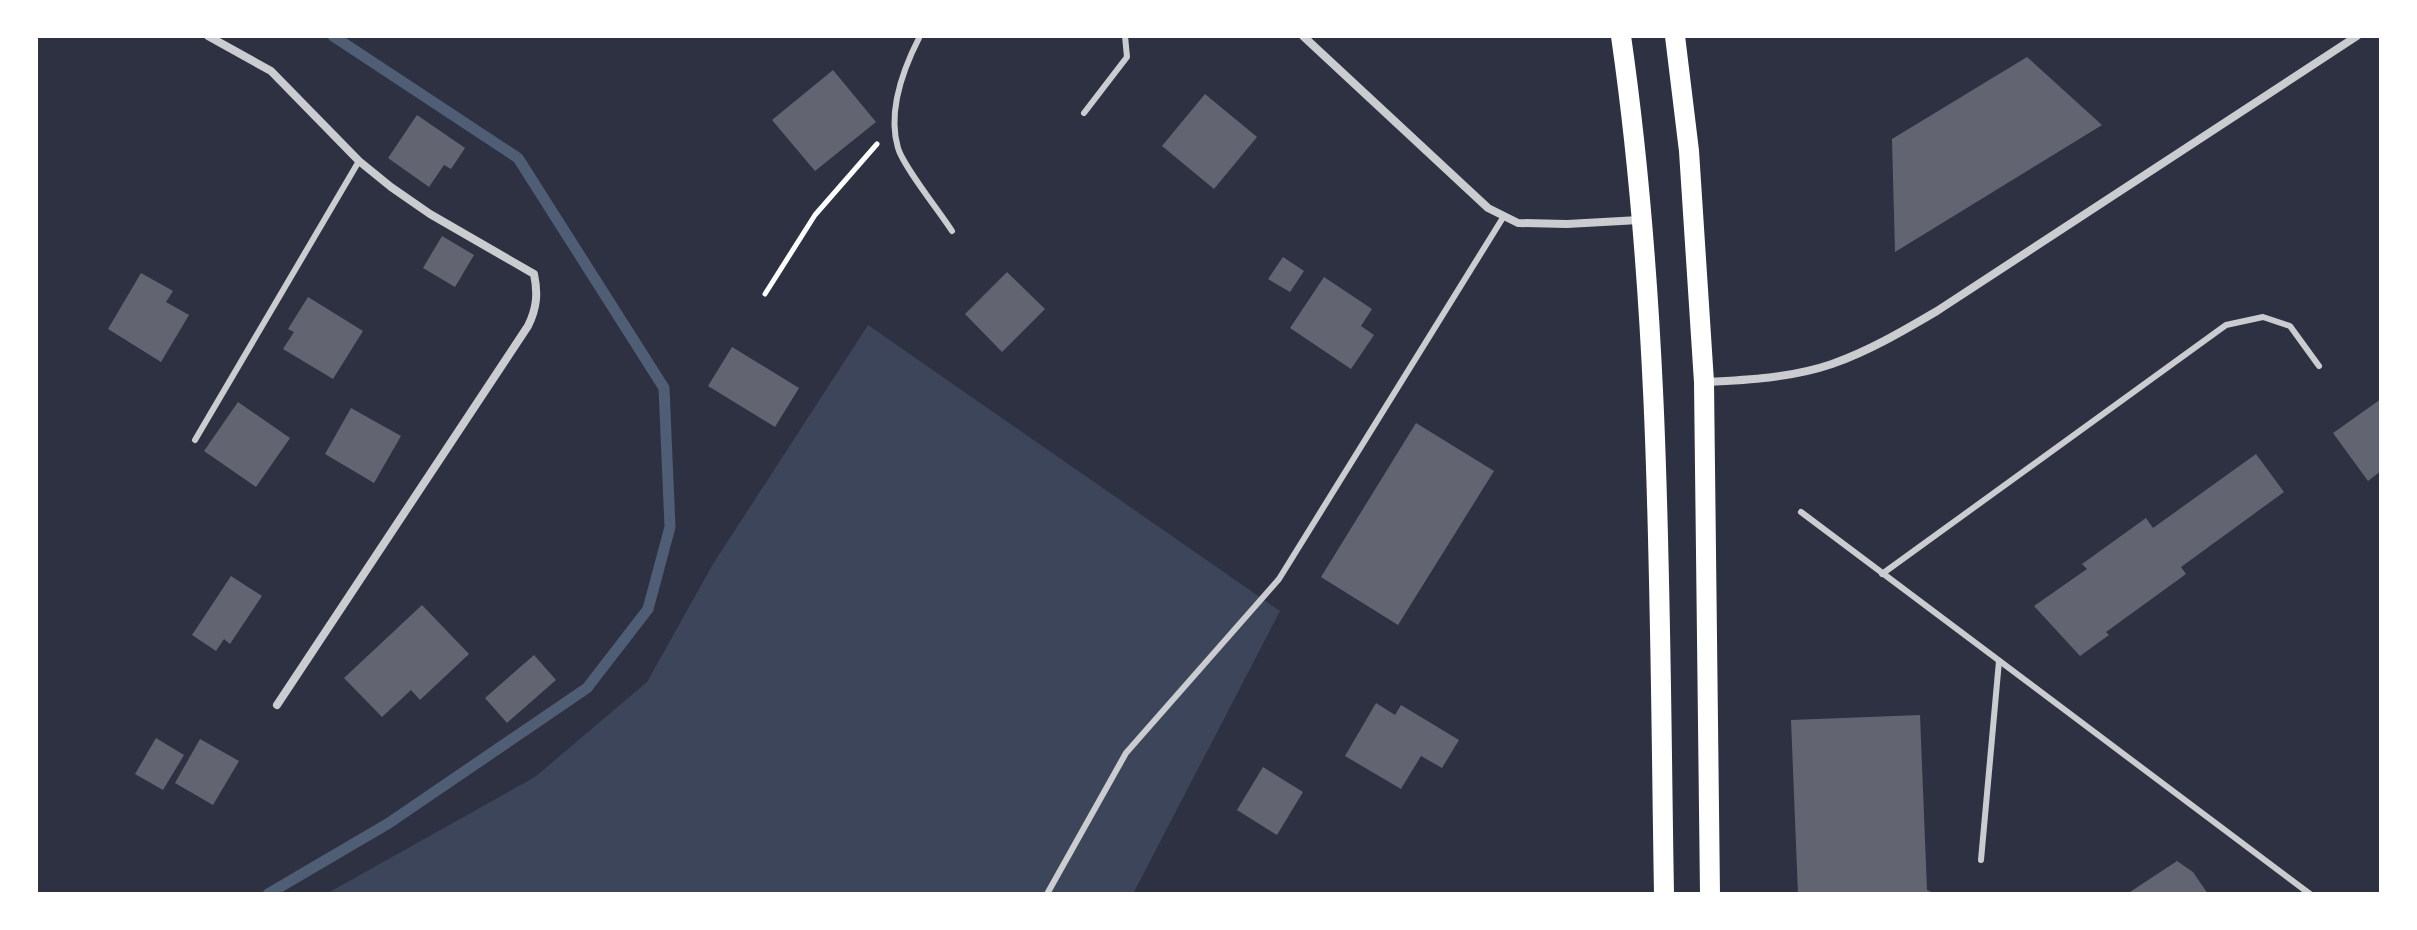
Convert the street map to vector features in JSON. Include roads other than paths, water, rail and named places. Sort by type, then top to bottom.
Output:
[{"type":"main road","points":[[1621,36],[1644,219],[1656,470],[1664,894]]},
{"type":"main road","points":[[1675,36],[1689,151],[1704,382],[1710,894]]},
{"type":"street","points":[[208,36],[271,71],[359,161],[430,214],[534,274],[537,302],[528,326],[277,705]]},
{"type":"street","points":[[1303,36],[1488,208],[1518,223],[1644,219]]},
{"type":"street","points":[[1704,382],[1755,380],[1791,374],[1831,364],[1883,342],[1937,311],[2357,36]]},
{"type":"lane","points":[[920,36],[902,82],[893,120],[898,151],[952,231]]},
{"type":"lane","points":[[1084,113],[1127,57],[1125,36]]},
{"type":"lane","points":[[195,440],[359,161]]},
{"type":"lane","points":[[1047,894],[1126,753],[1279,579],[1504,216]]},
{"type":"lane","points":[[1882,574],[2226,325],[2263,317],[2290,326],[2319,366]]},
{"type":"lane","points":[[1801,512],[2310,894]]},
{"type":"lane","points":[[1981,860],[1999,661]]},
{"type":"waterway","points":[[268,894],[389,823],[587,688],[648,609],[670,527],[664,388],[518,158],[333,36]]}]
